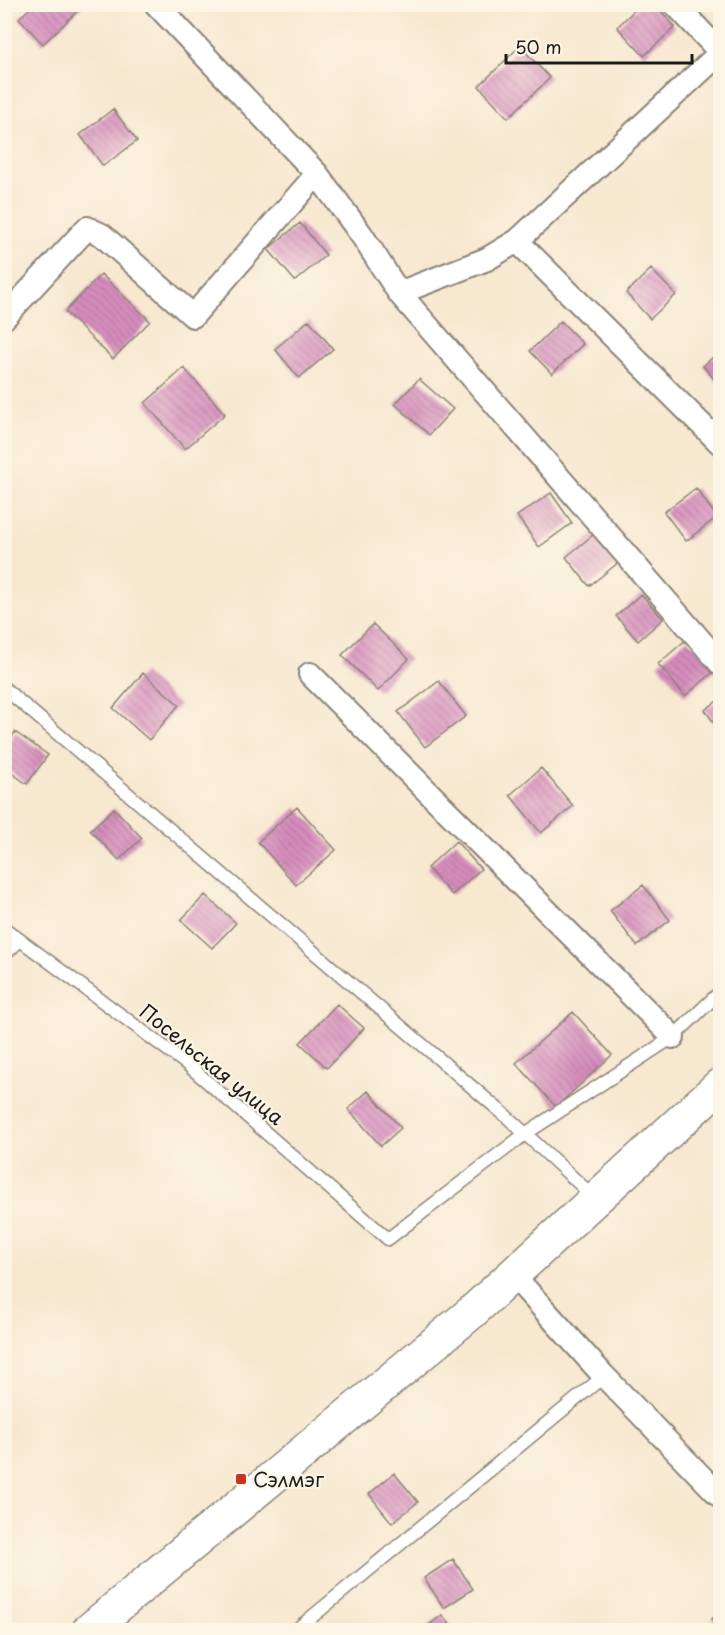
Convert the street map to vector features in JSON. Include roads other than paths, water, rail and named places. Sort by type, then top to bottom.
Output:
[{"type":"main road","points":[[89,1630],[472,1312],[720,1086]]},
{"type":"street","points":[[156,4],[317,174],[361,234],[399,293],[720,663]]},
{"type":"street","points":[[399,293],[487,259],[517,241],[720,52],[675,4]]},
{"type":"street","points":[[4,318],[87,228],[102,235],[193,316],[317,174]]},
{"type":"street","points":[[517,241],[720,443]]},
{"type":"street","points":[[310,674],[673,1037]]},
{"type":"street","points":[[513,1275],[604,1376],[720,1496]]},
{"type":"lane","points":[[4,688],[525,1134],[597,1199]]},
{"type":"lane","name":"Посельская улица","points":[[4,928],[188,1065],[388,1239],[525,1134]]},
{"type":"lane","points":[[4,955],[20,940]]},
{"type":"lane","points":[[525,1134],[673,1037],[720,992]]},
{"type":"lane","points":[[297,1630],[604,1376]]},
{"type":"place","name":"Сэлмэг","points":[[241,1479]]}]
